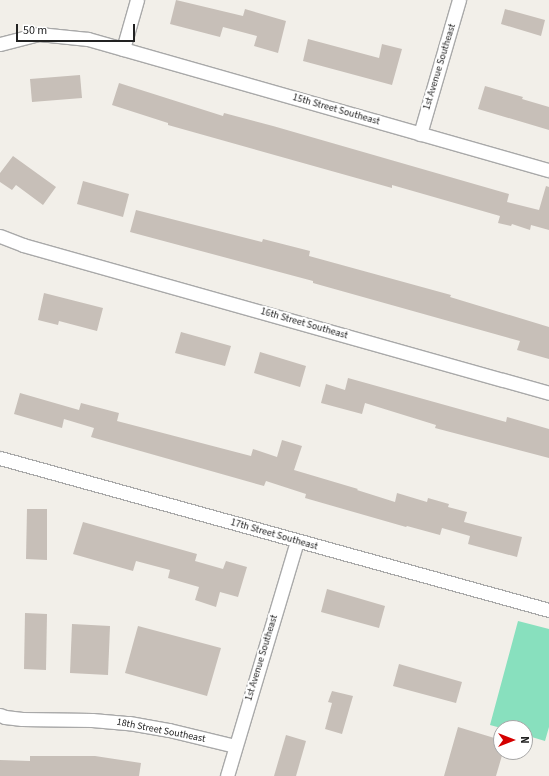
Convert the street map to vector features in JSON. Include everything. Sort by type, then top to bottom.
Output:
[{"type":"street","points":[[123,49],[137,0]]},
{"type":"street","name":"1st Avenue Southeast","points":[[420,134],[459,0]]},
{"type":"street","name":"15th Street Southeast","points":[[0,44],[39,34],[88,39],[549,170]]},
{"type":"street","name":"16th Street Southeast","points":[[0,236],[59,256],[549,393]]},
{"type":"street","name":"17th Street Southeast","points":[[0,458],[549,610]]},
{"type":"street","name":"1st Avenue Southeast","points":[[227,776],[297,541]]},
{"type":"street","name":"18th Street Southeast","points":[[0,715],[5,717],[129,723],[169,730],[236,746]]},
{"type":"green space","points":[[518,621],[549,629],[549,727],[545,741],[533,737],[533,720],[493,720],[493,726],[490,725]]},
{"type":"building","points":[[176,0],[243,16],[245,9],[286,21],[278,53],[254,46],[257,36],[223,27],[220,37],[170,24]]},
{"type":"building","points":[[505,9],[545,20],[541,36],[501,24]]},
{"type":"building","points":[[308,39],[379,58],[382,44],[402,49],[392,85],[303,61]]},
{"type":"building","points":[[80,75],[82,98],[32,102],[30,79]]},
{"type":"building","points":[[119,83],[223,116],[224,113],[273,126],[509,194],[507,202],[539,210],[546,186],[549,187],[549,230],[531,225],[530,230],[512,224],[511,226],[498,223],[500,216],[392,185],[392,188],[168,125],[168,123],[112,105]]},
{"type":"building","points":[[485,86],[523,97],[522,99],[549,107],[549,130],[478,109]]},
{"type":"building","points":[[13,156],[56,187],[43,205],[16,185],[12,190],[0,182],[0,173]]},
{"type":"building","points":[[83,181],[129,194],[123,217],[77,204]]},
{"type":"building","points":[[136,210],[262,242],[263,239],[310,251],[309,256],[451,295],[450,297],[549,327],[549,359],[517,350],[520,341],[313,283],[313,281],[130,232]]},
{"type":"building","points":[[44,293],[103,308],[97,331],[59,321],[58,325],[38,320]]},
{"type":"building","points":[[181,332],[231,346],[225,366],[175,353]]},
{"type":"building","points":[[260,352],[306,366],[300,387],[254,373]]},
{"type":"building","points":[[348,378],[506,422],[507,417],[549,429],[549,458],[435,428],[436,425],[365,403],[362,414],[321,403],[326,384],[345,390]]},
{"type":"building","points":[[20,393],[79,410],[81,403],[119,413],[117,421],[251,456],[253,449],[277,457],[282,440],[302,446],[294,470],[358,489],[357,490],[395,502],[397,493],[427,502],[428,498],[449,504],[448,507],[467,512],[464,522],[522,537],[517,557],[468,544],[470,536],[442,528],[440,535],[407,526],[406,527],[305,498],[306,494],[266,481],[264,486],[91,437],[94,428],[64,419],[62,428],[14,414]]},
{"type":"building","points":[[27,509],[47,509],[47,560],[26,559]]},
{"type":"building","points":[[83,522],[197,554],[195,561],[223,569],[226,561],[247,567],[238,597],[220,592],[216,607],[195,600],[199,587],[168,578],[170,570],[136,561],[133,571],[73,554]]},
{"type":"building","points":[[327,589],[385,606],[379,628],[321,612]]},
{"type":"building","points":[[25,613],[47,614],[46,670],[24,669]]},
{"type":"building","points":[[72,624],[110,626],[108,675],[70,673]]},
{"type":"building","points":[[138,626],[221,648],[207,696],[125,673]]},
{"type":"building","points":[[399,664],[462,682],[456,703],[393,686]]},
{"type":"building","points":[[332,691],[353,696],[342,734],[325,729],[332,703],[328,702]]},
{"type":"building","points":[[458,727],[493,738],[493,760],[501,760],[496,776],[444,776]]},
{"type":"building","points":[[286,735],[306,741],[296,776],[274,776]]},
{"type":"building","points":[[30,756],[95,756],[141,763],[139,776],[0,776],[0,760],[30,761]]}]
